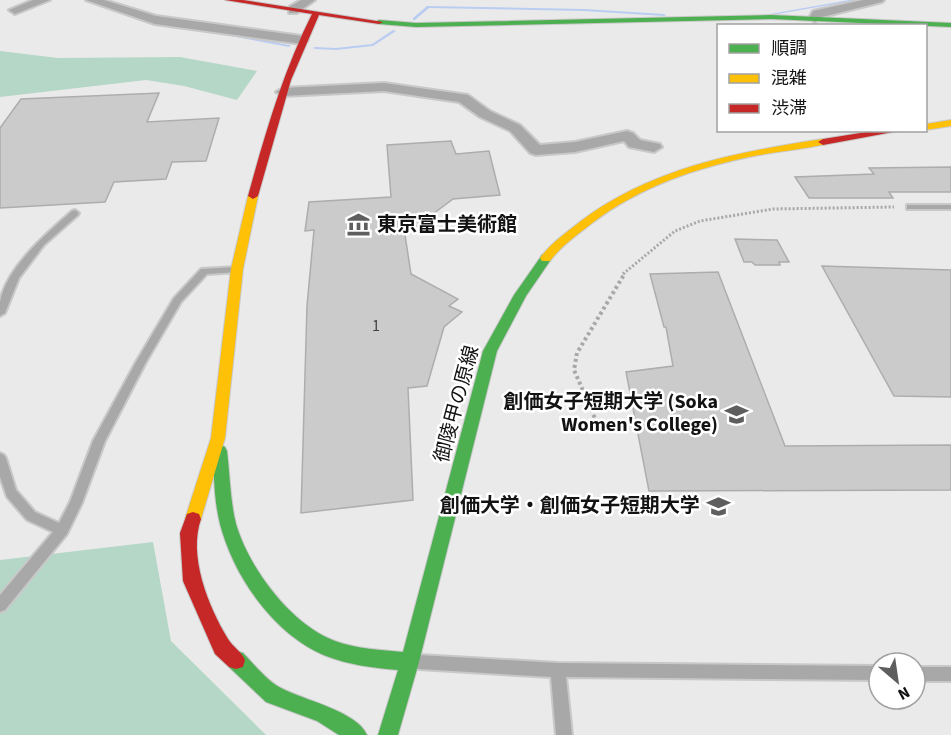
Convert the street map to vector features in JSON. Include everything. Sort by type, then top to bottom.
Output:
[{"type":"street","points":[[15,10],[44,0]]},
{"type":"street","points":[[92,0],[162,21],[302,40]]},
{"type":"street","points":[[229,0],[358,21],[435,25],[815,18],[917,24]]},
{"type":"street","points":[[293,10],[309,0]]},
{"type":"street","points":[[815,18],[817,14],[835,4],[878,0]]},
{"type":"street","points":[[316,14],[302,40],[283,92],[247,218],[237,270],[218,438],[188,533],[192,581],[222,647],[273,694],[323,714],[357,735]]},
{"type":"street","points":[[927,25],[951,26]]},
{"type":"street","points":[[283,92],[384,87],[463,98],[485,114],[515,128],[536,150],[575,147],[627,136],[635,144],[654,147]]},
{"type":"street","points":[[927,127],[951,123]]},
{"type":"street","name":"御陵甲の原線","points":[[388,735],[410,662],[490,351],[520,295],[550,254],[593,216],[640,189],[692,168],[742,154],[887,132]]},
{"type":"street","points":[[218,438],[229,531],[249,571],[280,613],[318,642],[357,656],[410,662]]},
{"type":"lane","points":[[910,207],[951,207]]},
{"type":"lane","points":[[0,313],[15,277],[41,243],[75,213]]},
{"type":"lane","points":[[0,605],[62,530],[76,503],[99,441],[177,300],[204,272],[237,270]]},
{"type":"lane","points":[[0,458],[10,493],[31,516],[62,530]]},
{"type":"lane","points":[[410,662],[558,670],[867,673]]},
{"type":"lane","points":[[558,670],[564,735]]},
{"type":"lane","points":[[927,674],[951,674]]},
{"type":"path","points":[[597,423],[574,370],[577,353],[622,275],[675,231],[700,221],[773,209],[910,207]]},
{"type":"green space","points":[[0,51],[58,58],[180,57],[257,71],[237,100],[184,86],[146,80],[0,97]]},
{"type":"green space","points":[[153,542],[171,641],[266,735],[0,735],[0,560]]},
{"type":"building","points":[[159,93],[147,122],[219,118],[206,161],[172,162],[166,179],[114,182],[105,202],[0,208],[0,128],[21,99]]},
{"type":"building","points":[[451,141],[456,154],[489,151],[500,195],[453,199],[405,235],[411,274],[458,299],[449,306],[462,312],[444,327],[427,386],[408,388],[413,500],[301,513],[307,306],[314,230],[305,231],[309,202],[391,197],[387,145]]},
{"type":"building","points":[[951,167],[951,192],[889,192],[893,198],[809,198],[795,177],[874,174],[869,168]]},
{"type":"building","points":[[735,239],[777,240],[789,262],[779,262],[780,265],[755,265],[752,262],[744,262]]},
{"type":"building","points":[[822,266],[951,270],[951,397],[894,396]]},
{"type":"building","points":[[718,272],[785,446],[951,445],[951,490],[649,491],[626,372],[673,366],[666,327],[664,327],[650,274]]},
{"type":"waterway","points":[[105,0],[128,7]]},
{"type":"waterway","points":[[772,14],[856,0]]},
{"type":"waterway","points":[[414,19],[428,7],[584,10],[664,15]]},
{"type":"waterway","points":[[199,29],[289,46]]},
{"type":"waterway","points":[[315,48],[336,49],[373,45],[394,31]]},
{"type":"traffic: fast","points":[[379,22],[416,25],[771,17],[951,25]]},
{"type":"traffic: fast","points":[[388,735],[410,662],[490,351],[520,295],[546,258]]},
{"type":"traffic: fast","points":[[220,451],[222,488],[228,524],[234,542],[253,579],[281,613],[312,640],[329,648],[359,656],[410,662]]},
{"type":"traffic: fast","points":[[236,660],[273,695],[323,714],[357,735]]},
{"type":"traffic: slow","points":[[927,127],[951,123]]},
{"type":"traffic: slow","points":[[546,258],[560,243],[603,210],[662,179],[725,160],[823,142]]},
{"type":"traffic: slow","points":[[193,519],[218,438],[237,269],[253,196]]},
{"type":"traffic: jam","points":[[229,0],[379,22]]},
{"type":"traffic: jam","points":[[253,196],[287,80],[316,14]]},
{"type":"traffic: jam","points":[[823,142],[887,132]]},
{"type":"traffic: jam","points":[[193,519],[188,533],[192,581],[222,647],[236,660]]},
{"type":"place","name":"東京富士美術館","points":[[359,225]]},
{"type":"place","name":"創価女子短期大学 (Soka Women's College)","points":[[736,414]]},
{"type":"place","name":"創価大学・創価女子短期大学","points":[[718,506]]}]
